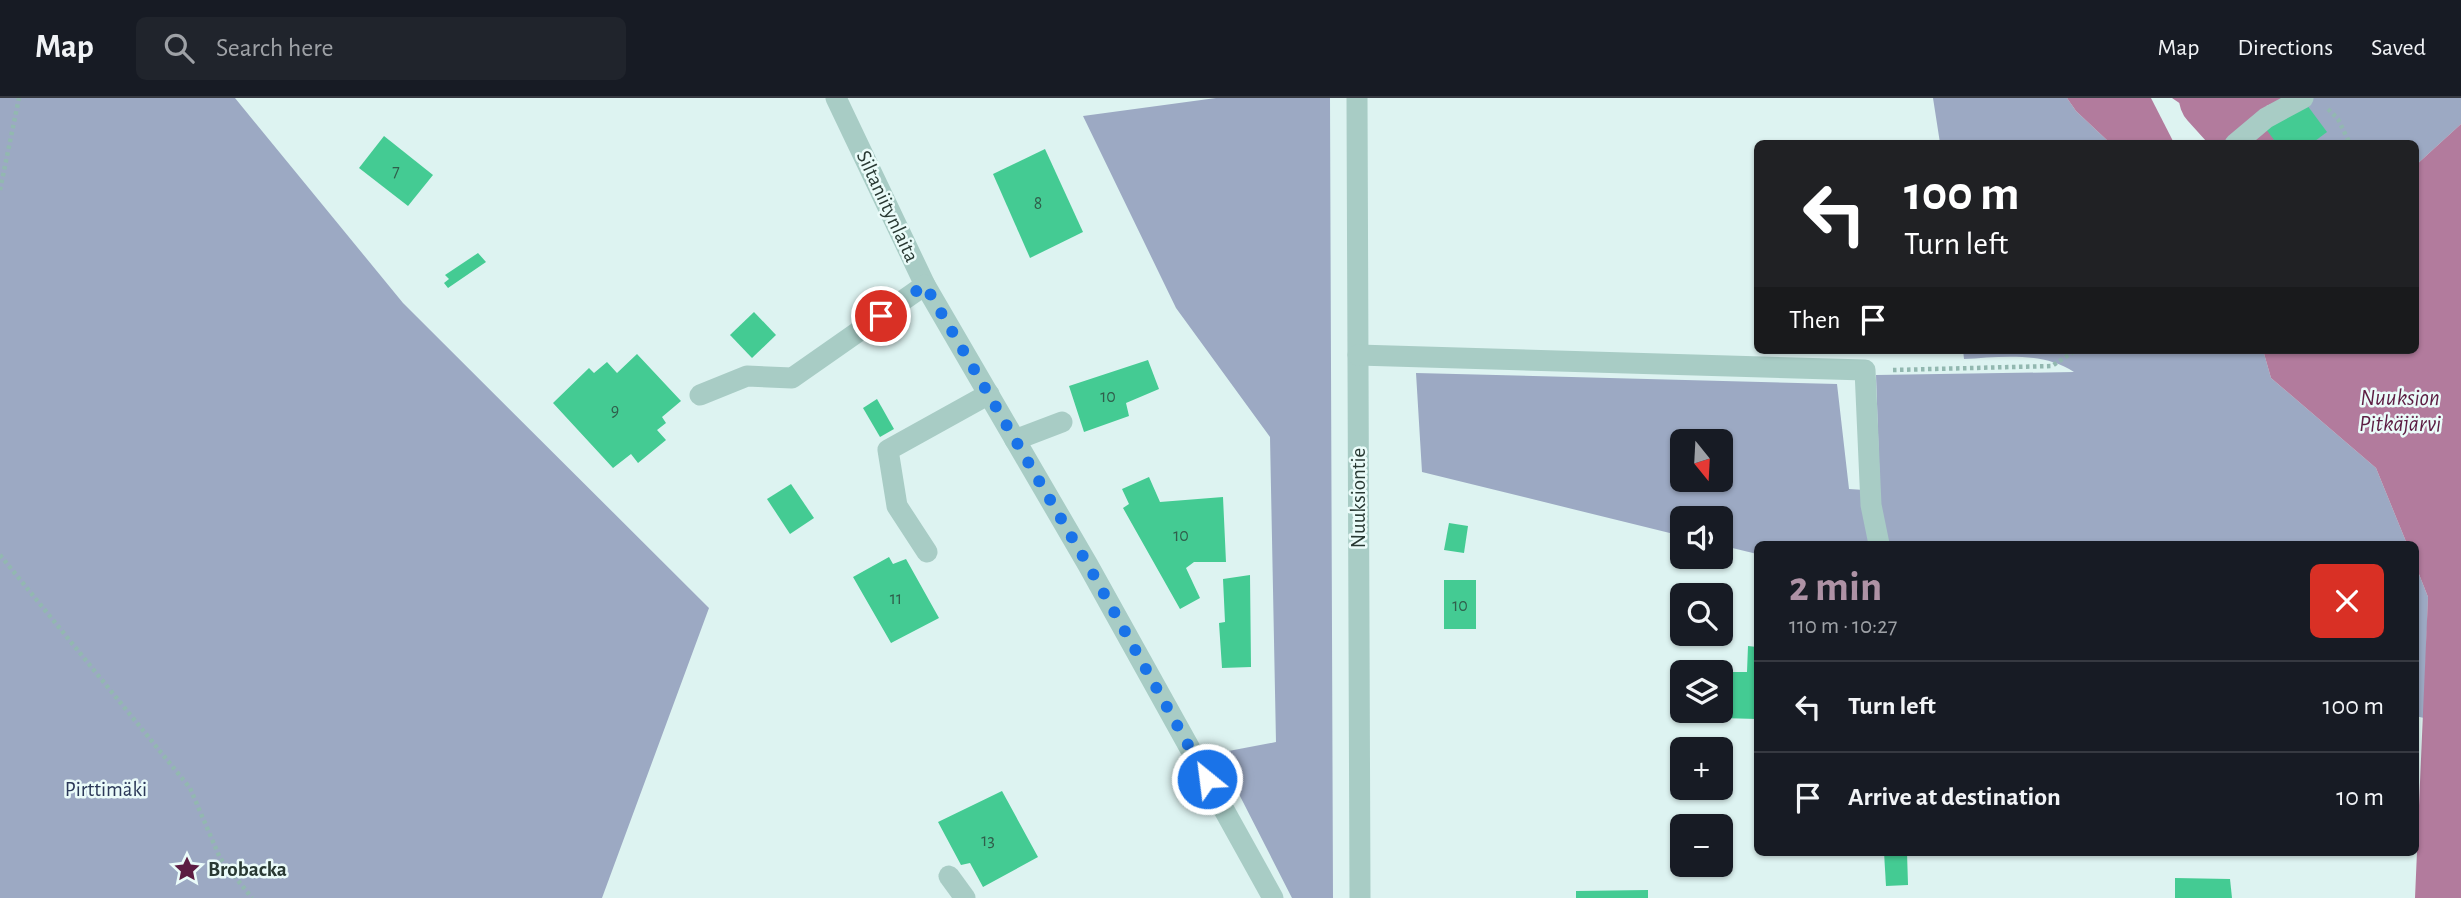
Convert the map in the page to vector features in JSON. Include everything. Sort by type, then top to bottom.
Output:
[{"type":"street","name":"Siltaniitynlaita","points":[[836,98],[925,285],[1016,440],[1273,898]]},
{"type":"street","name":"Nuuksiontie","points":[[1357,98],[1360,898]]},
{"type":"street","points":[[2240,140],[2266,118],[2303,98]]},
{"type":"street","points":[[700,395],[747,376],[792,378],[925,285]]},
{"type":"street","points":[[1358,355],[1865,370],[1871,505],[1878,541]]},
{"type":"street","points":[[927,552],[897,506],[888,450],[989,394]]},
{"type":"street","points":[[1016,440],[1062,422]]},
{"type":"street","points":[[949,876],[965,898]]},
{"type":"path","points":[[0,190],[19,98]]},
{"type":"path","points":[[2324,105],[2338,119],[2348,140]]},
{"type":"path","points":[[1865,370],[2052,366],[2070,354]]},
{"type":"path","points":[[0,555],[190,788],[220,858],[252,898]]},
{"type":"green space","name":"Pirttimäki","points":[[0,98],[235,98],[403,303],[709,608],[602,898],[0,898]]},
{"type":"green space","points":[[1216,98],[1330,98],[1333,898],[1292,898],[1218,753],[1276,742],[1270,437],[1176,308],[1083,116]]},
{"type":"green space","points":[[1933,98],[2067,98],[2076,111],[2107,140],[1940,140]]},
{"type":"green space","points":[[2294,98],[2461,98],[2461,124],[2419,162],[2419,140],[2310,140]]},
{"type":"green space","points":[[1963,354],[2264,354],[2271,378],[2376,468],[2406,541],[1754,541],[1754,553],[1733,548],[1733,506],[1670,506],[1670,533],[1422,472],[1416,373],[1837,384],[1849,489],[1880,491],[1876,375],[2074,372],[2048,361],[2020,357],[1964,359]]},
{"type":"green space","points":[[2419,574],[2428,597],[2424,718],[2419,717]]},
{"type":"water","points":[[2067,98],[2151,98],[2172,140],[2107,140],[2076,111]]},
{"type":"water","points":[[2172,98],[2284,99],[2240,115],[2215,118],[2202,115]]},
{"type":"water","name":"Nuuksion Pitkäjärvi","points":[[2461,124],[2461,898],[2415,898],[2417,856],[2419,856],[2428,597],[2419,574],[2419,541],[2406,541],[2376,468],[2271,378],[2264,354],[2419,354],[2419,162]]},
{"type":"building","points":[[2304,101],[2327,132],[2316,140],[2274,140],[2266,129]]},
{"type":"building","points":[[384,136],[433,175],[408,206],[359,168]]},
{"type":"building","points":[[1045,149],[1083,232],[1030,258],[993,174]]},
{"type":"building","points":[[478,253],[486,262],[448,288],[444,283],[449,279],[445,275]]},
{"type":"building","points":[[754,312],[776,335],[752,358],[730,335]]},
{"type":"building","points":[[637,354],[681,401],[662,417],[666,423],[657,430],[666,440],[638,463],[631,454],[613,468],[553,403],[589,368],[594,373],[607,362],[617,373]]},
{"type":"building","points":[[1148,360],[1159,389],[1126,403],[1129,416],[1084,432],[1069,386]]},
{"type":"building","points":[[877,399],[894,429],[880,437],[863,408]]},
{"type":"building","points":[[1149,477],[1160,502],[1223,497],[1226,562],[1194,562],[1186,568],[1200,598],[1180,609],[1123,508],[1129,504],[1122,489]]},
{"type":"building","points":[[791,484],[814,518],[790,534],[767,499]]},
{"type":"building","points":[[1449,523],[1468,526],[1464,553],[1444,550]]},
{"type":"building","points":[[889,557],[893,564],[906,559],[939,618],[891,643],[853,577]]},
{"type":"building","points":[[1250,575],[1251,667],[1222,668],[1219,623],[1225,622],[1223,579]]},
{"type":"building","points":[[1444,580],[1476,580],[1476,629],[1444,629]]},
{"type":"building","points":[[1748,646],[1754,647],[1754,719],[1733,718],[1733,672],[1747,672]]},
{"type":"building","points":[[1002,791],[1038,857],[983,887],[970,863],[961,865],[938,822]]},
{"type":"building","points":[[1884,856],[1907,856],[1908,885],[1886,886]]},
{"type":"building","points":[[2175,878],[2230,879],[2232,898],[2175,898]]},
{"type":"building","points":[[1648,890],[1648,898],[1576,898],[1576,891]]},
{"type":"waterway","points":[[2213,98],[2250,139]]},
{"type":"place","name":"Brobacka","points":[[187,869]]},
{"type":"route","points":[[881,316],[925,285],[1088,565],[1207,779]]}]
